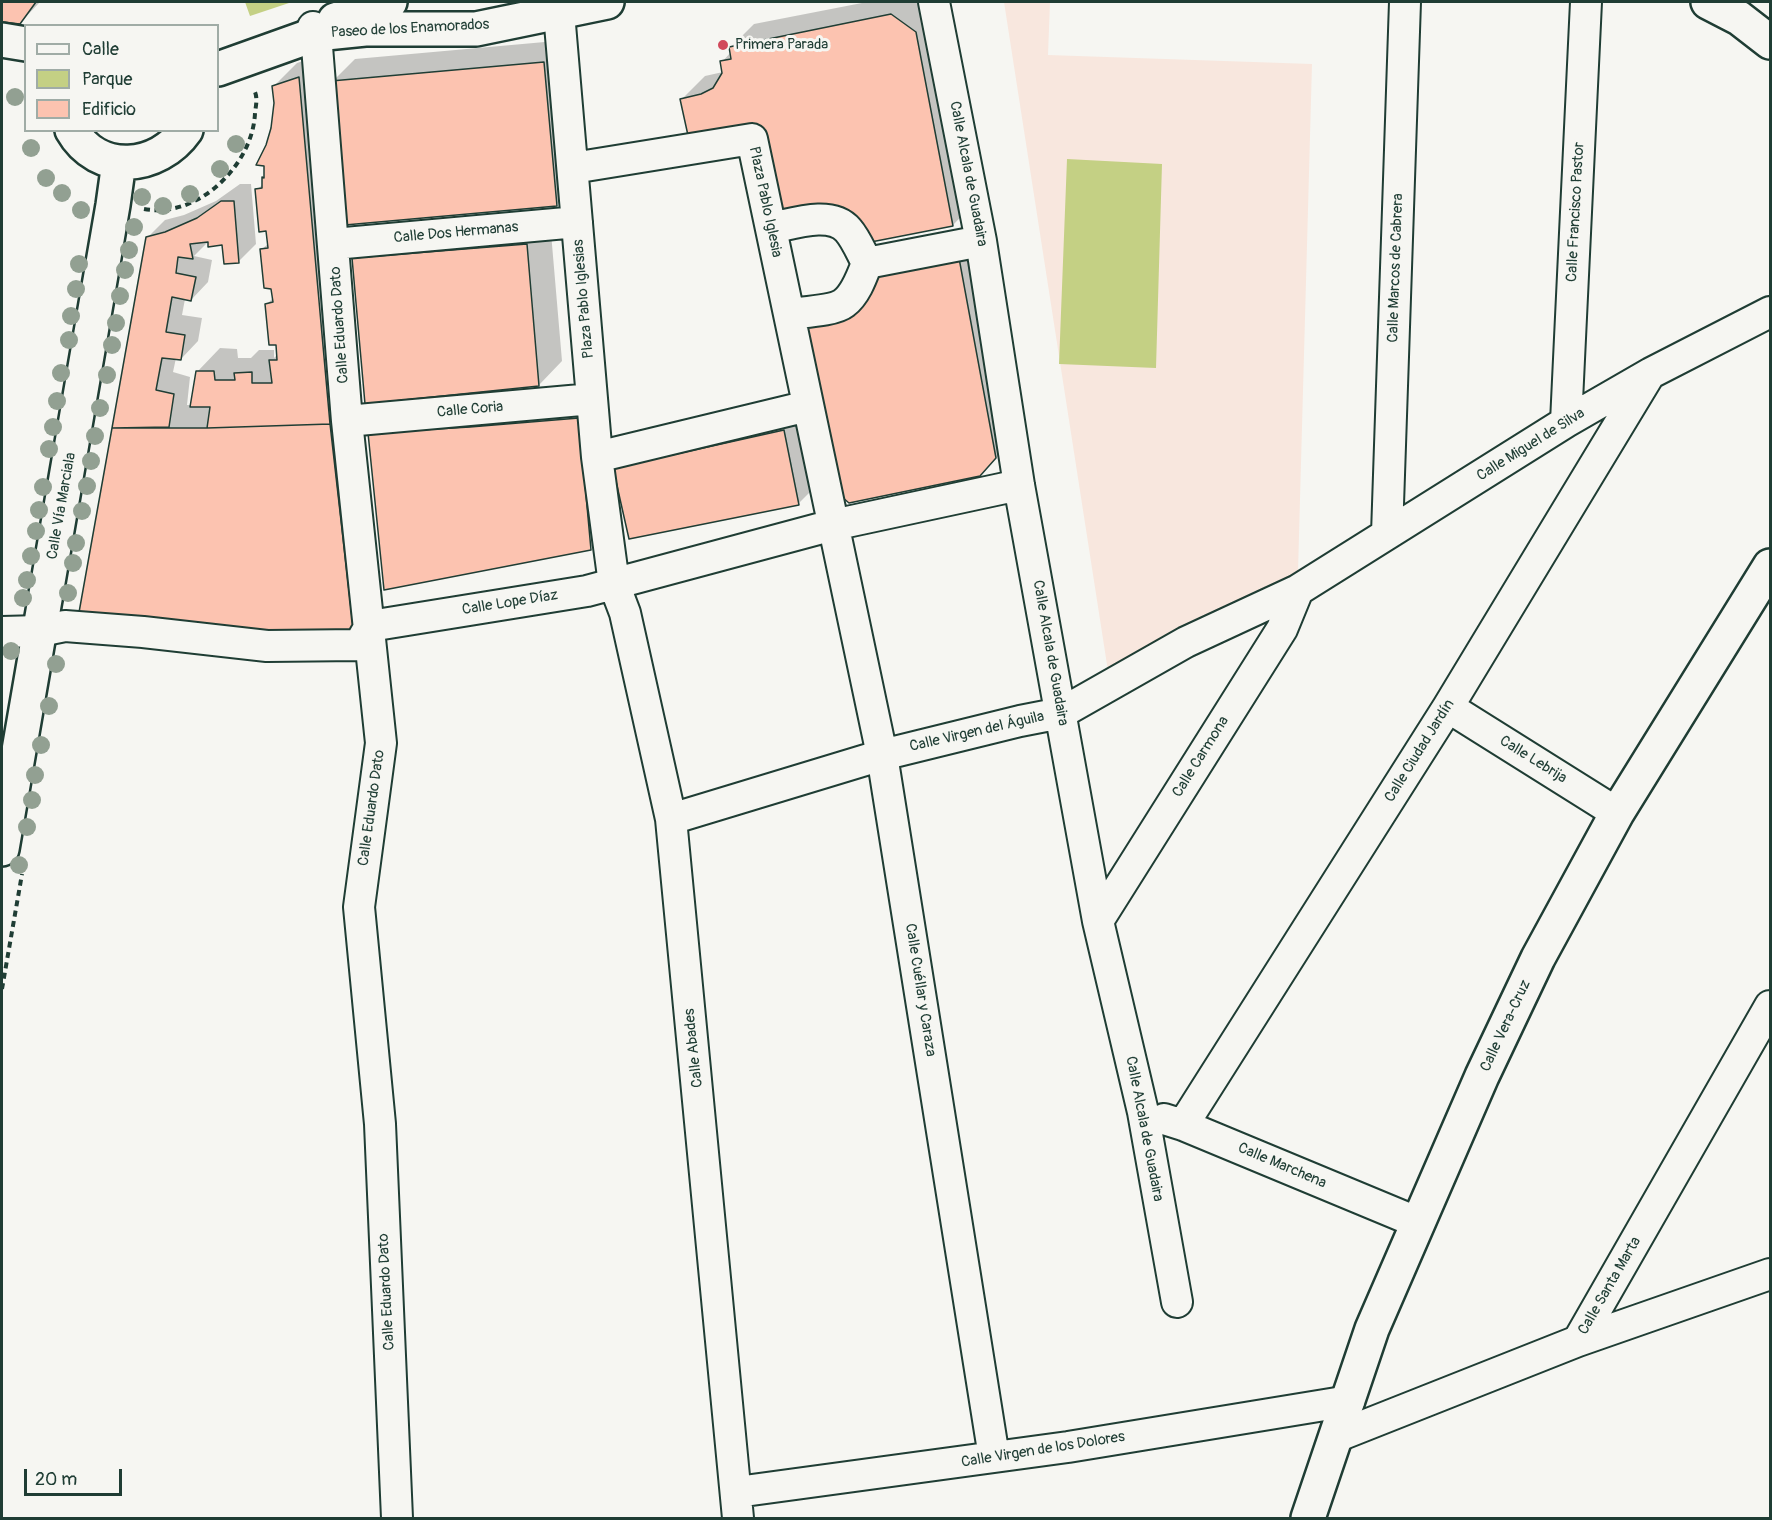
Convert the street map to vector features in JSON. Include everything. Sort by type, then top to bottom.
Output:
[{"type":"street","name":"Paseo de los Enamorados","points":[[219,69],[390,2]]},
{"type":"street","name":"Paseo de los Enamorados","points":[[219,62],[314,31],[476,29],[607,2]]},
{"type":"street","name":"Calle Alcala de Guadaira","points":[[934,2],[981,240],[1019,485],[1098,921],[1143,1112],[1177,1302]]},
{"type":"street","name":"Calle Marcos de Cabrera","points":[[1387,534],[1405,2]]},
{"type":"street","name":"Calle Francisco Pastor","points":[[1566,422],[1586,2]]},
{"type":"street","points":[[1708,2],[1739,18],[1770,42]]},
{"type":"street","name":"Plaza Pablo Iglesias","points":[[559,13],[597,457],[614,584]]},
{"type":"street","name":"Calle Eduardo Dato","points":[[314,31],[334,243],[347,420],[381,743],[359,907],[380,1124],[397,1518]]},
{"type":"street","points":[[2,40],[24,44]]},
{"type":"street","points":[[74,132],[90,150],[119,162],[138,162],[159,156],[175,145],[185,132]]},
{"type":"street","name":"Plaza Pablo Iglesia","points":[[573,168],[752,139],[833,525]]},
{"type":"street","name":"Calle Vía Marciala","points":[[2,849],[119,162]]},
{"type":"street","points":[[771,228],[823,219],[833,222],[847,228],[867,263],[861,281],[843,304],[823,310],[789,314]]},
{"type":"street","name":"Calle Dos Hermanas","points":[[334,243],[577,222]]},
{"type":"street","points":[[867,263],[981,240]]},
{"type":"street","name":"Calle Miguel de Silva","points":[[1298,590],[1566,422],[1651,373],[1770,312]]},
{"type":"street","name":"Calle Ciudad Jardín","points":[[1183,1125],[1448,707],[1651,373]]},
{"type":"street","name":"Calle Coria","points":[[347,420],[592,399]]},
{"type":"street","points":[[597,457],[808,406]]},
{"type":"street","name":"Calle Lope Díaz","points":[[370,626],[587,591],[833,525],[1019,485]]},
{"type":"street","name":"Calle Cuéllar y Caraza","points":[[833,525],[882,755],[994,1457]]},
{"type":"street","name":"Calle Vera-Cruz","points":[[1308,1518],[1338,1436],[1372,1329],[1482,1076],[1533,969],[1617,813],[1770,566]]},
{"type":"street","name":"Calle Abades","points":[[614,584],[625,614],[671,819],[738,1505]]},
{"type":"street","name":"Calle Virgen del Águila","points":[[671,819],[882,755],[1061,713],[1186,642],[1298,590]]},
{"type":"street","name":"Calle Carmona","points":[[1098,921],[1282,629],[1298,590]]},
{"type":"street","points":[[2,632],[40,631],[65,626],[267,646],[359,645],[370,626]]},
{"type":"street","name":"Calle Lebrija","points":[[1448,707],[1617,813]]},
{"type":"street","name":"Calle Santa Marta","points":[[1338,1436],[1578,1341],[1770,1006]]},
{"type":"street","points":[[1741,1055],[1770,1046]]},
{"type":"street","name":"Calle Marchena","points":[[1143,1112],[1183,1125],[1419,1223]]},
{"type":"street","points":[[1578,1341],[1770,1274]]},
{"type":"street","name":"Calle Virgen de los Dolores","points":[[738,1505],[994,1457],[1349,1401]]},
{"type":"path","points":[[113,206],[150,210],[172,209],[190,202],[217,185],[240,161],[250,142],[255,122],[256,94]]},
{"type":"shaded area","points":[[1004,2],[1050,2],[1048,55],[1312,64],[1298,572],[1108,671]]},
{"type":"green space","points":[[245,2],[292,2],[250,16]]},
{"type":"green space","points":[[1067,159],[1162,164],[1156,368],[1059,364]]},
{"type":"building","points":[[2,2],[36,2],[20,24],[2,22]]},
{"type":"building","points":[[891,14],[916,32],[953,226],[871,242],[778,224],[759,127],[689,140],[680,99],[701,94],[713,88],[722,73],[720,61],[731,59],[729,47]]},
{"type":"building","points":[[544,62],[557,206],[345,225],[331,81]]},
{"type":"building","points":[[299,77],[330,424],[207,428],[210,407],[190,407],[196,371],[214,371],[215,380],[235,380],[234,373],[252,372],[252,383],[272,383],[269,360],[277,360],[276,345],[269,345],[265,304],[273,302],[271,289],[264,288],[260,249],[268,248],[266,231],[259,232],[255,189],[262,188],[264,166],[256,165],[271,128],[274,103],[272,86]]},
{"type":"building","points":[[221,201],[234,201],[239,263],[224,264],[222,245],[208,247],[208,242],[190,244],[193,259],[178,257],[176,273],[196,277],[191,301],[172,297],[166,332],[185,335],[181,360],[162,358],[156,390],[174,394],[169,427],[112,428],[146,237],[165,232],[197,218]]},
{"type":"building","points":[[527,244],[539,386],[365,404],[352,258]]},
{"type":"building","points":[[959,258],[996,458],[980,476],[849,503],[828,485],[797,324],[861,307],[870,295],[876,277]]},
{"type":"building","points":[[579,418],[591,550],[384,590],[368,433]]},
{"type":"building","points":[[330,424],[354,635],[249,635],[78,618],[112,428]]},
{"type":"building","points":[[784,430],[799,505],[629,539],[613,468]]},
{"type":"place","name":"Primera Parada","points":[[723,45]]}]
